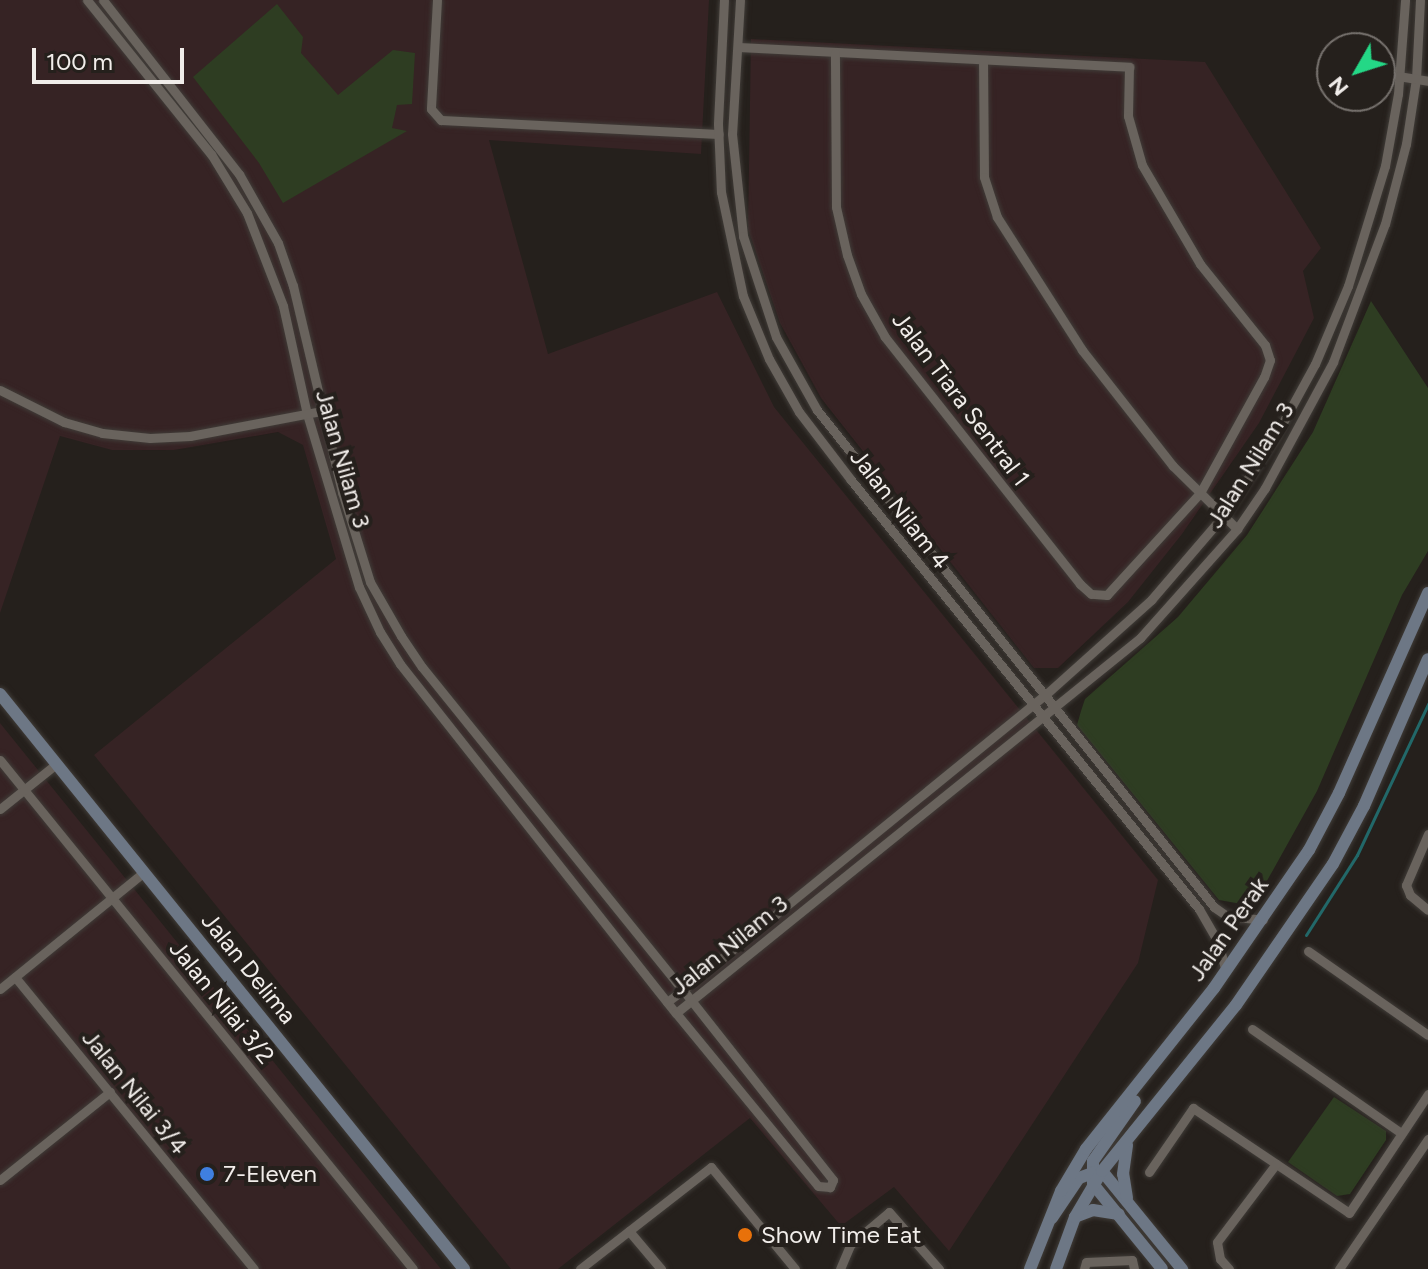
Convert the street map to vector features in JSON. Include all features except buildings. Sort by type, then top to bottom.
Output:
[{"type":"main road","name":"Jalan Perak","points":[[1030,1269],[1061,1191],[1086,1149],[1226,971],[1309,850],[1339,793],[1428,593]]},
{"type":"main road","name":"Jalan Perak","points":[[1056,1269],[1075,1217],[1096,1176],[1127,1143],[1236,1005],[1333,864],[1364,806],[1428,659]]},
{"type":"main road","name":"Jalan Delima","points":[[0,694],[457,1267]]},
{"type":"main road","points":[[1151,1070],[1137,1097],[1101,1144],[1093,1161],[1096,1176],[1119,1214],[1162,1269]]},
{"type":"main road","points":[[1127,1143],[1123,1174],[1128,1201]]},
{"type":"main road","points":[[1046,1224],[1064,1205],[1079,1178],[1096,1176],[1128,1201],[1182,1269]]},
{"type":"main road","points":[[1075,1217],[1093,1210],[1119,1214]]},
{"type":"street","name":"Jalan Nilam 3","points":[[87,0],[211,154],[247,213],[283,306],[307,414],[359,587],[380,632],[400,664],[676,1013],[1140,638],[1237,529],[1297,432],[1333,362],[1385,224],[1406,144],[1416,79],[1420,0]]},
{"type":"street","name":"Jalan Nilam 3","points":[[103,0],[220,149],[255,200],[278,243],[293,286],[321,411],[370,582],[401,636],[683,990],[1044,696],[1151,600],[1223,516],[1275,437],[1315,364],[1348,286],[1385,166],[1405,0]]},
{"type":"street","points":[[437,0],[431,109],[441,120],[719,134]]},
{"type":"street","name":"Jalan Nilam 4","points":[[724,0],[719,134],[721,192],[743,296],[774,368],[799,412],[1031,706],[1199,909],[1218,942],[1226,971]]},
{"type":"street","name":"Jalan Nilam 4","points":[[740,0],[732,134],[743,236],[776,337],[817,410],[1214,907],[1227,916],[1263,920]]},
{"type":"street","points":[[738,47],[1129,67],[1128,116],[1142,165],[1200,264],[1265,345],[1270,360],[1264,377],[1200,493]]},
{"type":"street","name":"Jalan Tiara Sentral 1","points":[[835,53],[836,207],[847,255],[861,294],[885,337],[1080,584],[1096,596],[1113,591],[1200,493]]},
{"type":"street","points":[[983,60],[984,177],[997,217],[1080,348],[1173,466],[1237,529]]},
{"type":"street","points":[[1398,76],[1428,81]]},
{"type":"street","points":[[0,390],[64,422],[102,433],[150,438],[190,436],[321,411]]},
{"type":"street","name":"Jalan Nilai 3/2","points":[[0,760],[413,1269]]},
{"type":"street","points":[[0,809],[56,764]]},
{"type":"street","points":[[1428,834],[1406,885],[1410,895],[1428,910]]},
{"type":"street","points":[[0,989],[144,872]]},
{"type":"street","points":[[1308,951],[1428,1035]]},
{"type":"street","name":"Jalan Nilai 3/4","points":[[15,977],[254,1269]]},
{"type":"street","points":[[667,1002],[683,990],[833,1180],[830,1187],[818,1186],[676,1013]]},
{"type":"street","points":[[1252,1029],[1401,1133]]},
{"type":"street","points":[[0,1180],[110,1092]]},
{"type":"street","points":[[1149,1172],[1193,1108],[1349,1213],[1428,1094]]},
{"type":"street","points":[[1339,1269],[1428,1139]]},
{"type":"street","points":[[1229,1269],[1220,1259],[1217,1242],[1276,1164]]},
{"type":"street","points":[[580,1269],[711,1167],[795,1269]]},
{"type":"street","points":[[840,1269],[850,1245],[889,1212],[939,1269]]},
{"type":"street","points":[[629,1231],[661,1269]]},
{"type":"street","points":[[1084,1269],[1086,1262],[1132,1260],[1134,1269]]},
{"type":"shaded area","points":[[0,0],[709,0],[701,154],[489,140],[548,354],[717,292],[774,407],[1158,880],[1138,963],[949,1251],[894,1187],[841,1226],[750,1118],[558,1269],[511,1269],[94,755],[336,559],[303,445],[278,432],[174,450],[112,450],[60,436],[0,613]]},
{"type":"shaded area","points":[[751,39],[1205,62],[1321,248],[1303,271],[1314,318],[1259,423],[1182,534],[1128,602],[1058,668],[1034,668],[821,398],[780,323],[748,229]]},
{"type":"shaded area","points":[[0,723],[441,1269],[0,1269]]},
{"type":"green space","points":[[277,4],[303,37],[301,53],[338,95],[393,50],[415,53],[412,104],[397,105],[392,128],[407,131],[283,203],[259,163],[193,77]]},
{"type":"green space","points":[[1371,301],[1428,388],[1428,551],[1402,595],[1317,791],[1253,906],[1219,900],[1077,725],[1085,699],[1178,617],[1247,535],[1313,432]]},
{"type":"green space","points":[[1334,1097],[1386,1131],[1386,1140],[1350,1194],[1337,1196],[1288,1162]]},
{"type":"waterway","points":[[1306,935],[1357,855],[1428,704]]},
{"type":"place","name":"7-Eleven","points":[[207,1174]]},
{"type":"place","name":"Show Time Eat","points":[[745,1235]]}]
